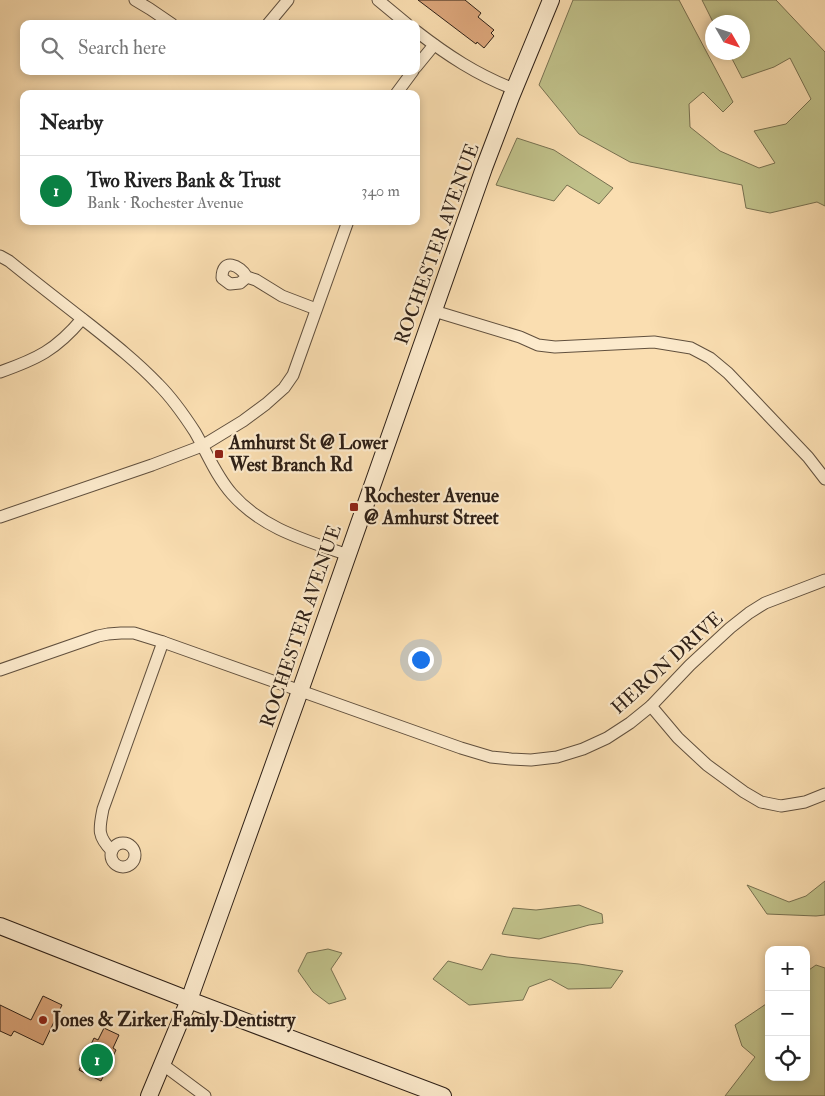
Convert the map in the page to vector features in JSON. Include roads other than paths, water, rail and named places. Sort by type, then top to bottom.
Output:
[{"type":"main road","name":"ROCHESTER AVENUE","points":[[149,1096],[189,1000],[484,168],[514,88],[551,0]]},
{"type":"main road","points":[[0,926],[443,1096]]},
{"type":"street","points":[[135,0],[166,20]]},
{"type":"street","points":[[271,20],[288,0]]},
{"type":"street","points":[[378,0],[402,20]]},
{"type":"street","points":[[420,34],[462,64],[514,88]]},
{"type":"street","points":[[420,62],[434,45]]},
{"type":"street","points":[[399,90],[410,75]]},
{"type":"street","points":[[0,517],[202,446],[243,421],[266,404],[284,388],[293,375],[347,225]]},
{"type":"street","points":[[0,256],[134,360],[159,385],[182,414],[223,482],[232,494],[248,509],[261,519],[295,537],[348,555]]},
{"type":"street","points":[[247,277],[256,280],[282,296],[316,309]]},
{"type":"street","points":[[434,311],[520,337],[538,345],[555,347],[654,342],[691,348],[710,358],[728,373],[808,456],[825,480]]},
{"type":"street","points":[[0,372],[40,356],[71,332],[82,319]]},
{"type":"street","name":"HERON DRIVE","points":[[0,670],[98,636],[134,633],[461,748],[491,757],[531,760],[583,749],[607,738],[651,706],[690,664],[730,628],[749,614],[765,603],[825,580]]},
{"type":"street","points":[[112,851],[104,843],[100,834],[99,826],[103,809],[163,642]]},
{"type":"street","points":[[651,706],[678,738],[706,765],[761,802],[781,806],[805,802],[825,794]]},
{"type":"street","points":[[162,1064],[205,1096]]},
{"type":"place","name":"Amhurst St @ Lower West Branch Rd","points":[[219,454]]},
{"type":"place","name":"Rochester Avenue @ Amhurst Street","points":[[354,507]]},
{"type":"place","name":"Jones & Zirker Famly Dentistry","points":[[43,1020]]},
{"type":"place","name":"Two Rivers Bank & Trust","points":[[97,1060]]}]
